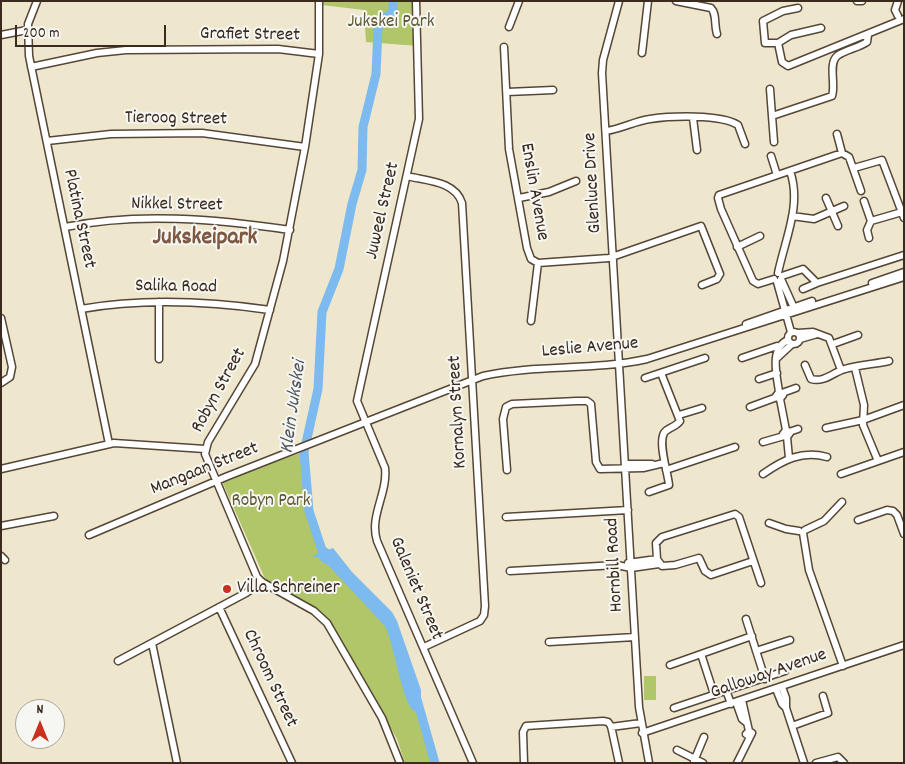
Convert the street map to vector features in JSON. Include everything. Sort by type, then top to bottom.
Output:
[{"type":"street","name":"Platina Street","points":[[37,1],[27,30],[31,66],[109,444]]},
{"type":"street","name":"Robyn Street","points":[[318,1],[319,54],[290,230],[258,354],[251,372],[205,449],[206,460],[249,563],[262,582],[311,609],[327,623],[384,722],[400,763]]},
{"type":"street","name":"Juweel Street","points":[[366,423],[358,408],[358,393],[420,114],[416,1]]},
{"type":"street","points":[[509,27],[519,1]]},
{"type":"street","name":"Glenluce Drive","points":[[620,1],[603,60],[620,365]]},
{"type":"street","points":[[642,53],[648,1]]},
{"type":"street","points":[[676,1],[711,8],[714,12],[714,24],[717,34]]},
{"type":"street","points":[[778,43],[782,62],[788,66],[868,34],[901,17],[896,10],[898,1]]},
{"type":"street","points":[[798,8],[783,11],[763,21],[765,43],[778,43],[791,35],[820,28]]},
{"type":"street","points":[[1,35],[27,30]]},
{"type":"street","points":[[772,116],[832,96],[834,87],[833,61],[837,56],[867,42],[868,34]]},
{"type":"street","name":"Enslin Avenue","points":[[504,47],[509,149],[528,253],[533,261],[538,263],[607,258],[702,226],[720,274],[718,279],[702,285]]},
{"type":"street","name":"Grafiet Street","points":[[31,66],[97,53],[126,50],[274,49],[319,54]]},
{"type":"street","points":[[770,89],[774,142]]},
{"type":"street","points":[[507,92],[553,90]]},
{"type":"street","points":[[606,131],[649,119],[693,118],[721,120],[734,123],[739,127],[745,144]]},
{"type":"street","points":[[693,118],[697,150]]},
{"type":"street","name":"Tieroog Street","points":[[47,141],[111,134],[202,133],[305,147]]},
{"type":"street","points":[[837,134],[842,153],[849,157],[862,191]]},
{"type":"street","points":[[817,284],[803,269],[778,278],[755,283],[737,247],[721,209],[718,196],[842,153]]},
{"type":"street","points":[[771,156],[777,175]]},
{"type":"street","points":[[854,168],[882,160],[903,215],[871,221]]},
{"type":"street","points":[[790,171],[796,190],[778,278],[785,312],[796,334]]},
{"type":"street","name":"Kornalyn Street","points":[[407,176],[449,186],[461,199],[484,615],[478,622],[424,647]]},
{"type":"street","points":[[518,198],[554,190],[576,181]]},
{"type":"street","points":[[826,198],[838,226]]},
{"type":"street","points":[[864,201],[871,221],[866,230],[869,238]]},
{"type":"street","points":[[792,216],[811,220],[844,206]]},
{"type":"street","name":"Nikkel Street","points":[[65,228],[104,221],[204,220],[290,230]]},
{"type":"street","points":[[737,247],[760,236]]},
{"type":"street","points":[[803,289],[904,255]]},
{"type":"street","points":[[531,321],[538,263]]},
{"type":"street","name":"Leslie Avenue","points":[[472,379],[515,371],[620,365],[675,351],[904,272]]},
{"type":"street","name":"Leslie Avenue","points":[[794,309],[904,277]]},
{"type":"street","points":[[778,278],[794,309]]},
{"type":"street","points":[[159,359],[160,302]]},
{"type":"street","name":"Salika Road","points":[[81,309],[117,303],[216,302],[270,310]]},
{"type":"street","points":[[1,318],[12,367],[10,377],[1,383]]},
{"type":"street","points":[[796,334],[817,334],[829,338],[833,344],[840,370]]},
{"type":"street","points":[[777,358],[796,334]]},
{"type":"street","points":[[742,358],[790,342],[796,334]]},
{"type":"street","points":[[833,344],[858,335]]},
{"type":"street","points":[[778,346],[777,373],[779,395],[787,434],[789,458]]},
{"type":"street","points":[[644,378],[705,358]]},
{"type":"street","points":[[805,365],[812,380],[835,375],[840,370],[889,361]]},
{"type":"street","name":"Hornbill Road","points":[[620,365],[629,565],[642,733],[649,763]]},
{"type":"street","points":[[855,368],[864,405],[863,420],[878,461]]},
{"type":"street","points":[[649,492],[669,485],[664,463],[664,434],[678,424],[679,415],[661,373]]},
{"type":"street","points":[[759,379],[777,373]]},
{"type":"street","name":"Mangaan Street","points":[[89,535],[215,482],[472,379]]},
{"type":"street","points":[[750,407],[796,388]]},
{"type":"street","points":[[507,470],[503,415],[507,405],[585,401],[592,407],[597,465],[604,470],[664,463]]},
{"type":"street","points":[[826,428],[863,420],[904,405]]},
{"type":"street","points":[[679,415],[702,408]]},
{"type":"street","name":"Galeniet Street","points":[[366,423],[386,472],[374,533],[473,763]]},
{"type":"street","points":[[764,442],[798,429]]},
{"type":"street","points":[[1,469],[109,444],[205,449]]},
{"type":"street","points":[[666,470],[735,447]]},
{"type":"street","points":[[841,474],[904,452]]},
{"type":"street","points":[[762,474],[789,458],[810,454],[828,457]]},
{"type":"street","points":[[769,523],[786,529],[802,531],[824,521],[842,502]]},
{"type":"street","points":[[506,517],[628,510]]},
{"type":"street","points":[[858,520],[887,510],[893,511],[897,515],[904,534]]},
{"type":"street","points":[[658,562],[656,543],[662,537],[733,514],[739,517],[761,583]]},
{"type":"street","points":[[1,526],[54,516]]},
{"type":"street","points":[[802,531],[809,570],[842,666]]},
{"type":"street","points":[[510,571],[658,562],[672,566],[698,558],[705,571],[711,575],[753,561]]},
{"type":"street","points":[[118,661],[262,582]]},
{"type":"street","name":"Chroom Street","points":[[219,607],[292,763]]},
{"type":"street","points":[[746,619],[765,679]]},
{"type":"street","points":[[670,665],[752,636]]},
{"type":"street","points":[[549,642],[635,637]]},
{"type":"street","points":[[756,651],[790,640]]},
{"type":"street","points":[[152,644],[177,763]]},
{"type":"street","name":"Galloway Avenue","points":[[642,733],[903,646]]},
{"type":"street","points":[[701,654],[714,694]]},
{"type":"street","points":[[674,708],[785,672]]},
{"type":"street","points":[[779,688],[804,763]]},
{"type":"street","points":[[726,690],[736,702],[749,734],[738,763]]},
{"type":"street","points":[[792,726],[828,713],[823,696]]},
{"type":"street","points":[[524,763],[523,732],[528,726],[603,721],[608,722],[611,728],[618,763]]},
{"type":"street","points":[[611,728],[641,723]]},
{"type":"street","points":[[694,761],[704,738]]},
{"type":"street","points":[[677,750],[694,761],[703,763]]},
{"type":"street","points":[[816,763],[838,757],[844,763]]},
{"type":"green space","name":"Jukskei Park","points":[[321,1],[415,1],[418,46],[366,42],[364,10],[322,5]]},
{"type":"green space","name":"Robyn Park","points":[[304,452],[309,511],[322,550],[336,560],[389,619],[435,763],[405,763],[397,739],[327,618],[266,581],[221,479]]},
{"type":"green space","points":[[644,676],[656,676],[656,700],[644,700]]},
{"type":"water","points":[[333,548],[352,572],[392,612],[397,621],[421,690],[421,702],[414,711],[406,697],[385,626],[328,565],[319,558],[312,556]]},
{"type":"waterway","name":"Klein Jukskei","points":[[333,558],[322,550],[309,511],[304,452],[318,389],[322,312],[339,269],[352,204],[362,170],[363,127],[376,74],[378,29],[381,21],[393,12],[393,1]]},
{"type":"waterway","name":"Klein Jukskei","points":[[416,696],[435,763]]},
{"type":"place","name":"Villa Schreiner","points":[[227,589]]},
{"type":"district","name":"Jukskeipark","points":[[205,240]]}]
